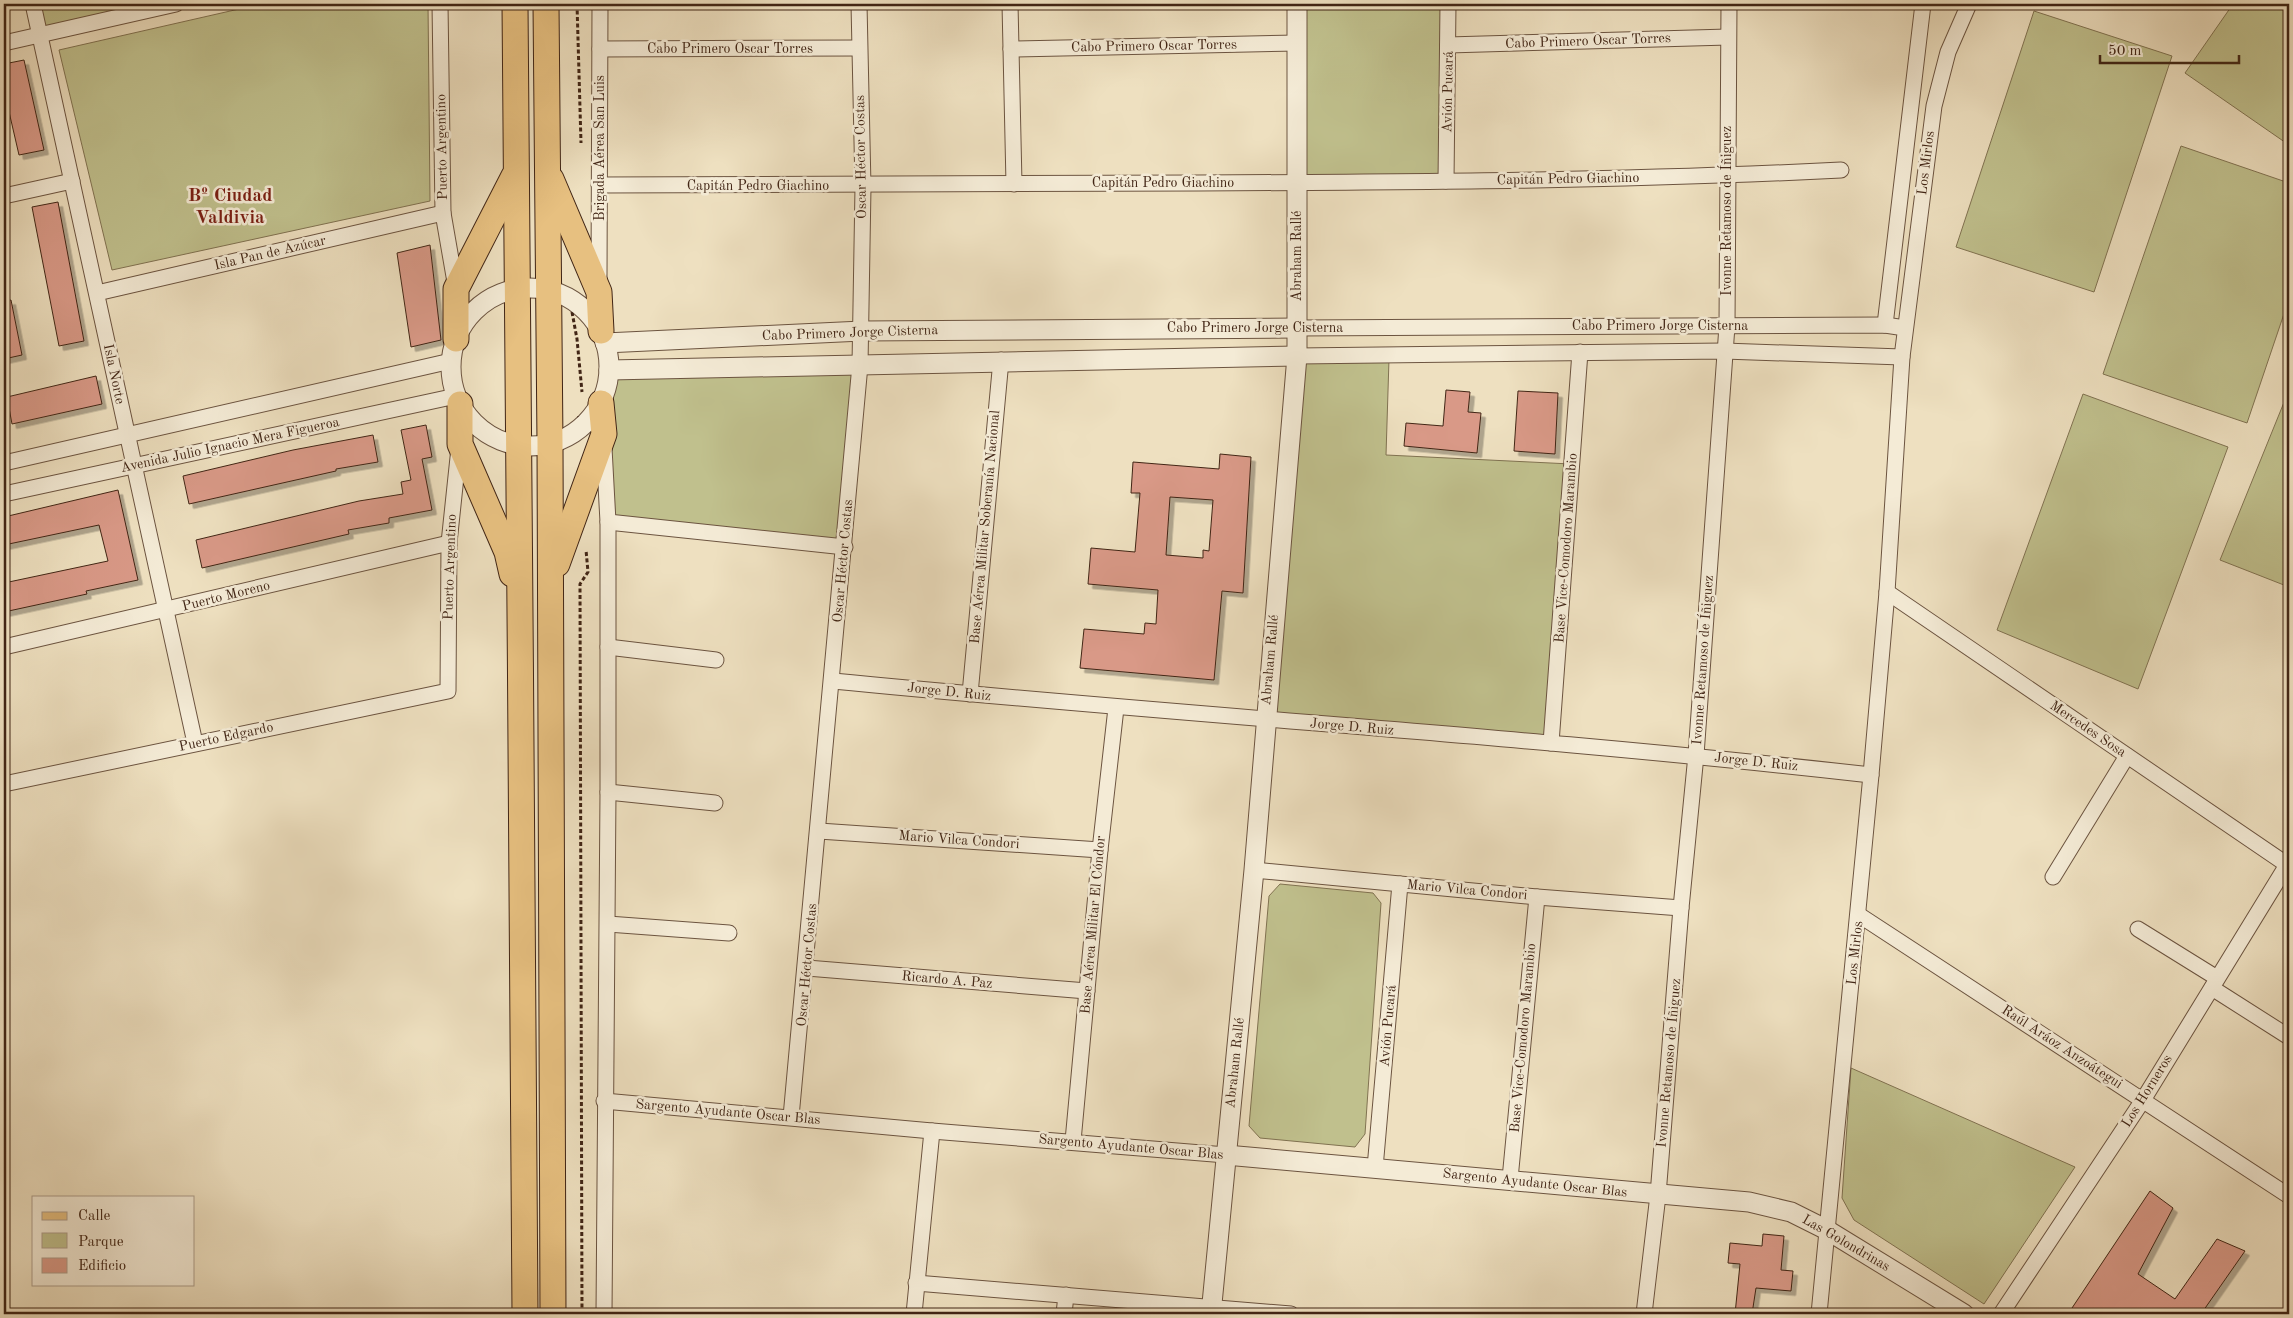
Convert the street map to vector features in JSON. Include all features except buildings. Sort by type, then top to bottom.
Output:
[{"type":"main road","points":[[515,4],[515,290],[521,610],[525,1314]]},
{"type":"main road","points":[[546,4],[547,169],[559,294],[550,443],[549,608],[553,1314]]},
{"type":"main road","points":[[547,169],[599,292],[603,337]]},
{"type":"main road","points":[[453,350],[456,290],[516,172]]},
{"type":"main road","points":[[458,400],[460,444],[507,552],[521,610]]},
{"type":"main road","points":[[549,608],[558,555],[604,434],[585,410]]},
{"type":"street","name":"Isla Norte","points":[[33,4],[195,743]]},
{"type":"street","points":[[4,43],[176,4]]},
{"type":"street","name":"Puerto Argentino","points":[[440,4],[443,213],[456,290]]},
{"type":"street","name":"Brigada Aérea San Luis","points":[[599,292],[600,4]]},
{"type":"street","name":"Oscar Héctor Costas","points":[[791,1117],[807,968],[845,547],[862,331],[863,187],[859,4]]},
{"type":"street","points":[[1010,4],[1014,184]]},
{"type":"street","name":"Abraham Rallé","points":[[1212,1310],[1254,870],[1265,720],[1297,356],[1297,4]]},
{"type":"street","name":"Avión Pucará","points":[[1446,181],[1448,4]]},
{"type":"street","name":"Ivonne Retamoso de Íñiguez","points":[[1644,1314],[1658,1195],[1681,908],[1696,755],[1726,326],[1729,4]]},
{"type":"street","name":"Los Mirlos","points":[[1885,325],[1923,4]]},
{"type":"street","name":"Los Mirlos","points":[[1820,1314],[1859,915],[1887,592],[1905,328],[1934,106],[1948,52],[1969,4]]},
{"type":"street","name":"Cabo Primero Oscar Torres","points":[[1448,45],[1728,37]]},
{"type":"street","name":"Cabo Primero Oscar Torres","points":[[1011,49],[1297,44]]},
{"type":"street","name":"Cabo Primero Oscar Torres","points":[[600,49],[859,48]]},
{"type":"street","name":"Capitán Pedro Giachino","points":[[599,185],[863,187],[1446,181],[1728,176],[1841,170]]},
{"type":"street","points":[[4,196],[72,181]]},
{"type":"street","name":"Isla Pan de Azúcar","points":[[97,293],[443,213]]},
{"type":"street","points":[[515,290],[559,294],[587,313],[603,337],[609,370],[607,387],[550,443],[518,445],[495,438],[474,424],[458,400],[451,379],[453,350],[469,316],[490,299],[515,290]]},
{"type":"street","name":"Cabo Primero Jorge Cisterna","points":[[603,337],[862,331],[1885,325],[1905,328]]},
{"type":"street","points":[[4,463],[127,436],[453,350]]},
{"type":"street","name":"Cabo Primero Jorge Cisterna","points":[[609,370],[1000,360],[1580,352],[1724,351],[1902,357]]},
{"type":"street","name":"Base Vice-Comodoro Marambio","points":[[1551,743],[1580,352]]},
{"type":"street","name":"Base Aérea Militar Soberanía Nacional","points":[[970,694],[1000,360]]},
{"type":"street","name":"Avenida Julio Ignacio Mera Figueroa","points":[[4,494],[458,400]]},
{"type":"street","points":[[604,434],[608,522],[608,924],[604,1101],[604,1314]]},
{"type":"street","name":"Puerto Argentino","points":[[448,691],[449,542],[460,444]]},
{"type":"street","points":[[608,522],[845,547]]},
{"type":"street","name":"Puerto Moreno","points":[[4,647],[165,611],[449,542]]},
{"type":"street","name":"Mercedes Sosa","points":[[1887,592],[2288,866]]},
{"type":"street","points":[[608,647],[716,660]]},
{"type":"street","name":"Jorge D. Ruiz","points":[[833,680],[1116,708],[1696,755],[1871,775]]},
{"type":"street","name":"Puerto Edgardo","points":[[4,784],[448,691]]},
{"type":"street","name":"Base Aérea Militar El Cóndor","points":[[1073,1141],[1100,850],[1116,708]]},
{"type":"street","points":[[2053,877],[2127,756]]},
{"type":"street","points":[[608,792],[715,803]]},
{"type":"street","name":"Mario Vilca Condori","points":[[819,831],[1100,850]]},
{"type":"street","name":"Los Horneros","points":[[2001,1314],[2142,1100],[2288,866]]},
{"type":"street","name":"Mario Vilca Condori","points":[[1254,870],[1537,897],[1681,908]]},
{"type":"street","name":"Avión Pucará","points":[[1375,1168],[1400,884]]},
{"type":"street","name":"Base Vice-Comodoro Marambio","points":[[1510,1179],[1537,897]]},
{"type":"street","name":"Raúl Aráoz Anzoátegui","points":[[1859,915],[2289,1196]]},
{"type":"street","points":[[608,924],[729,933]]},
{"type":"street","points":[[2138,929],[2289,1037]]},
{"type":"street","name":"Ricardo A. Paz","points":[[807,968],[1087,991]]},
{"type":"street","name":"Sargento Ayudante Oscar Blas","points":[[604,1101],[932,1131],[1073,1141],[1510,1179],[1658,1195]]},
{"type":"street","points":[[914,1314],[932,1131]]},
{"type":"street","name":"Las Golondrinas","points":[[1658,1195],[1749,1202],[1791,1212],[1827,1230],[1964,1314]]},
{"type":"street","points":[[916,1283],[1066,1295],[1212,1310],[1291,1314]]},
{"type":"street","points":[[1064,1314],[1066,1295]]},
{"type":"path","points":[[577,4],[581,145]]},
{"type":"path","points":[[559,294],[577,339],[585,410],[578,449]]},
{"type":"path","points":[[582,1314],[579,770],[580,584],[588,572],[585,542]]},
{"type":"green space","points":[[35,4],[167,4],[41,32]]},
{"type":"green space","points":[[261,4],[428,4],[430,201],[112,270],[59,50]]},
{"type":"green space","points":[[1298,4],[1445,4],[1445,180],[1299,181]]},
{"type":"green space","points":[[2233,4],[2289,4],[2289,145],[2185,73]]},
{"type":"green space","points":[[2034,11],[2172,56],[2094,292],[1956,247]]},
{"type":"green space","points":[[2181,146],[2289,183],[2289,299],[2247,423],[2103,374]]},
{"type":"green space","points":[[1300,359],[1389,359],[1386,455],[1571,464],[1550,742],[1266,719]]},
{"type":"green space","points":[[860,365],[842,544],[609,521],[603,403],[611,371]]},
{"type":"green space","points":[[2289,390],[2289,587],[2220,560]]},
{"type":"green space","points":[[2083,394],[2228,447],[2138,689],[1997,630]]},
{"type":"green space","points":[[1280,884],[1373,893],[1381,903],[1365,1134],[1355,1147],[1260,1138],[1249,1126],[1269,896]]},
{"type":"green space","points":[[1851,1068],[2075,1167],[1984,1304],[1854,1220],[1842,1198]]},
{"type":"district","name":"Bº Ciudad Valdivia","points":[[230,207]]}]
